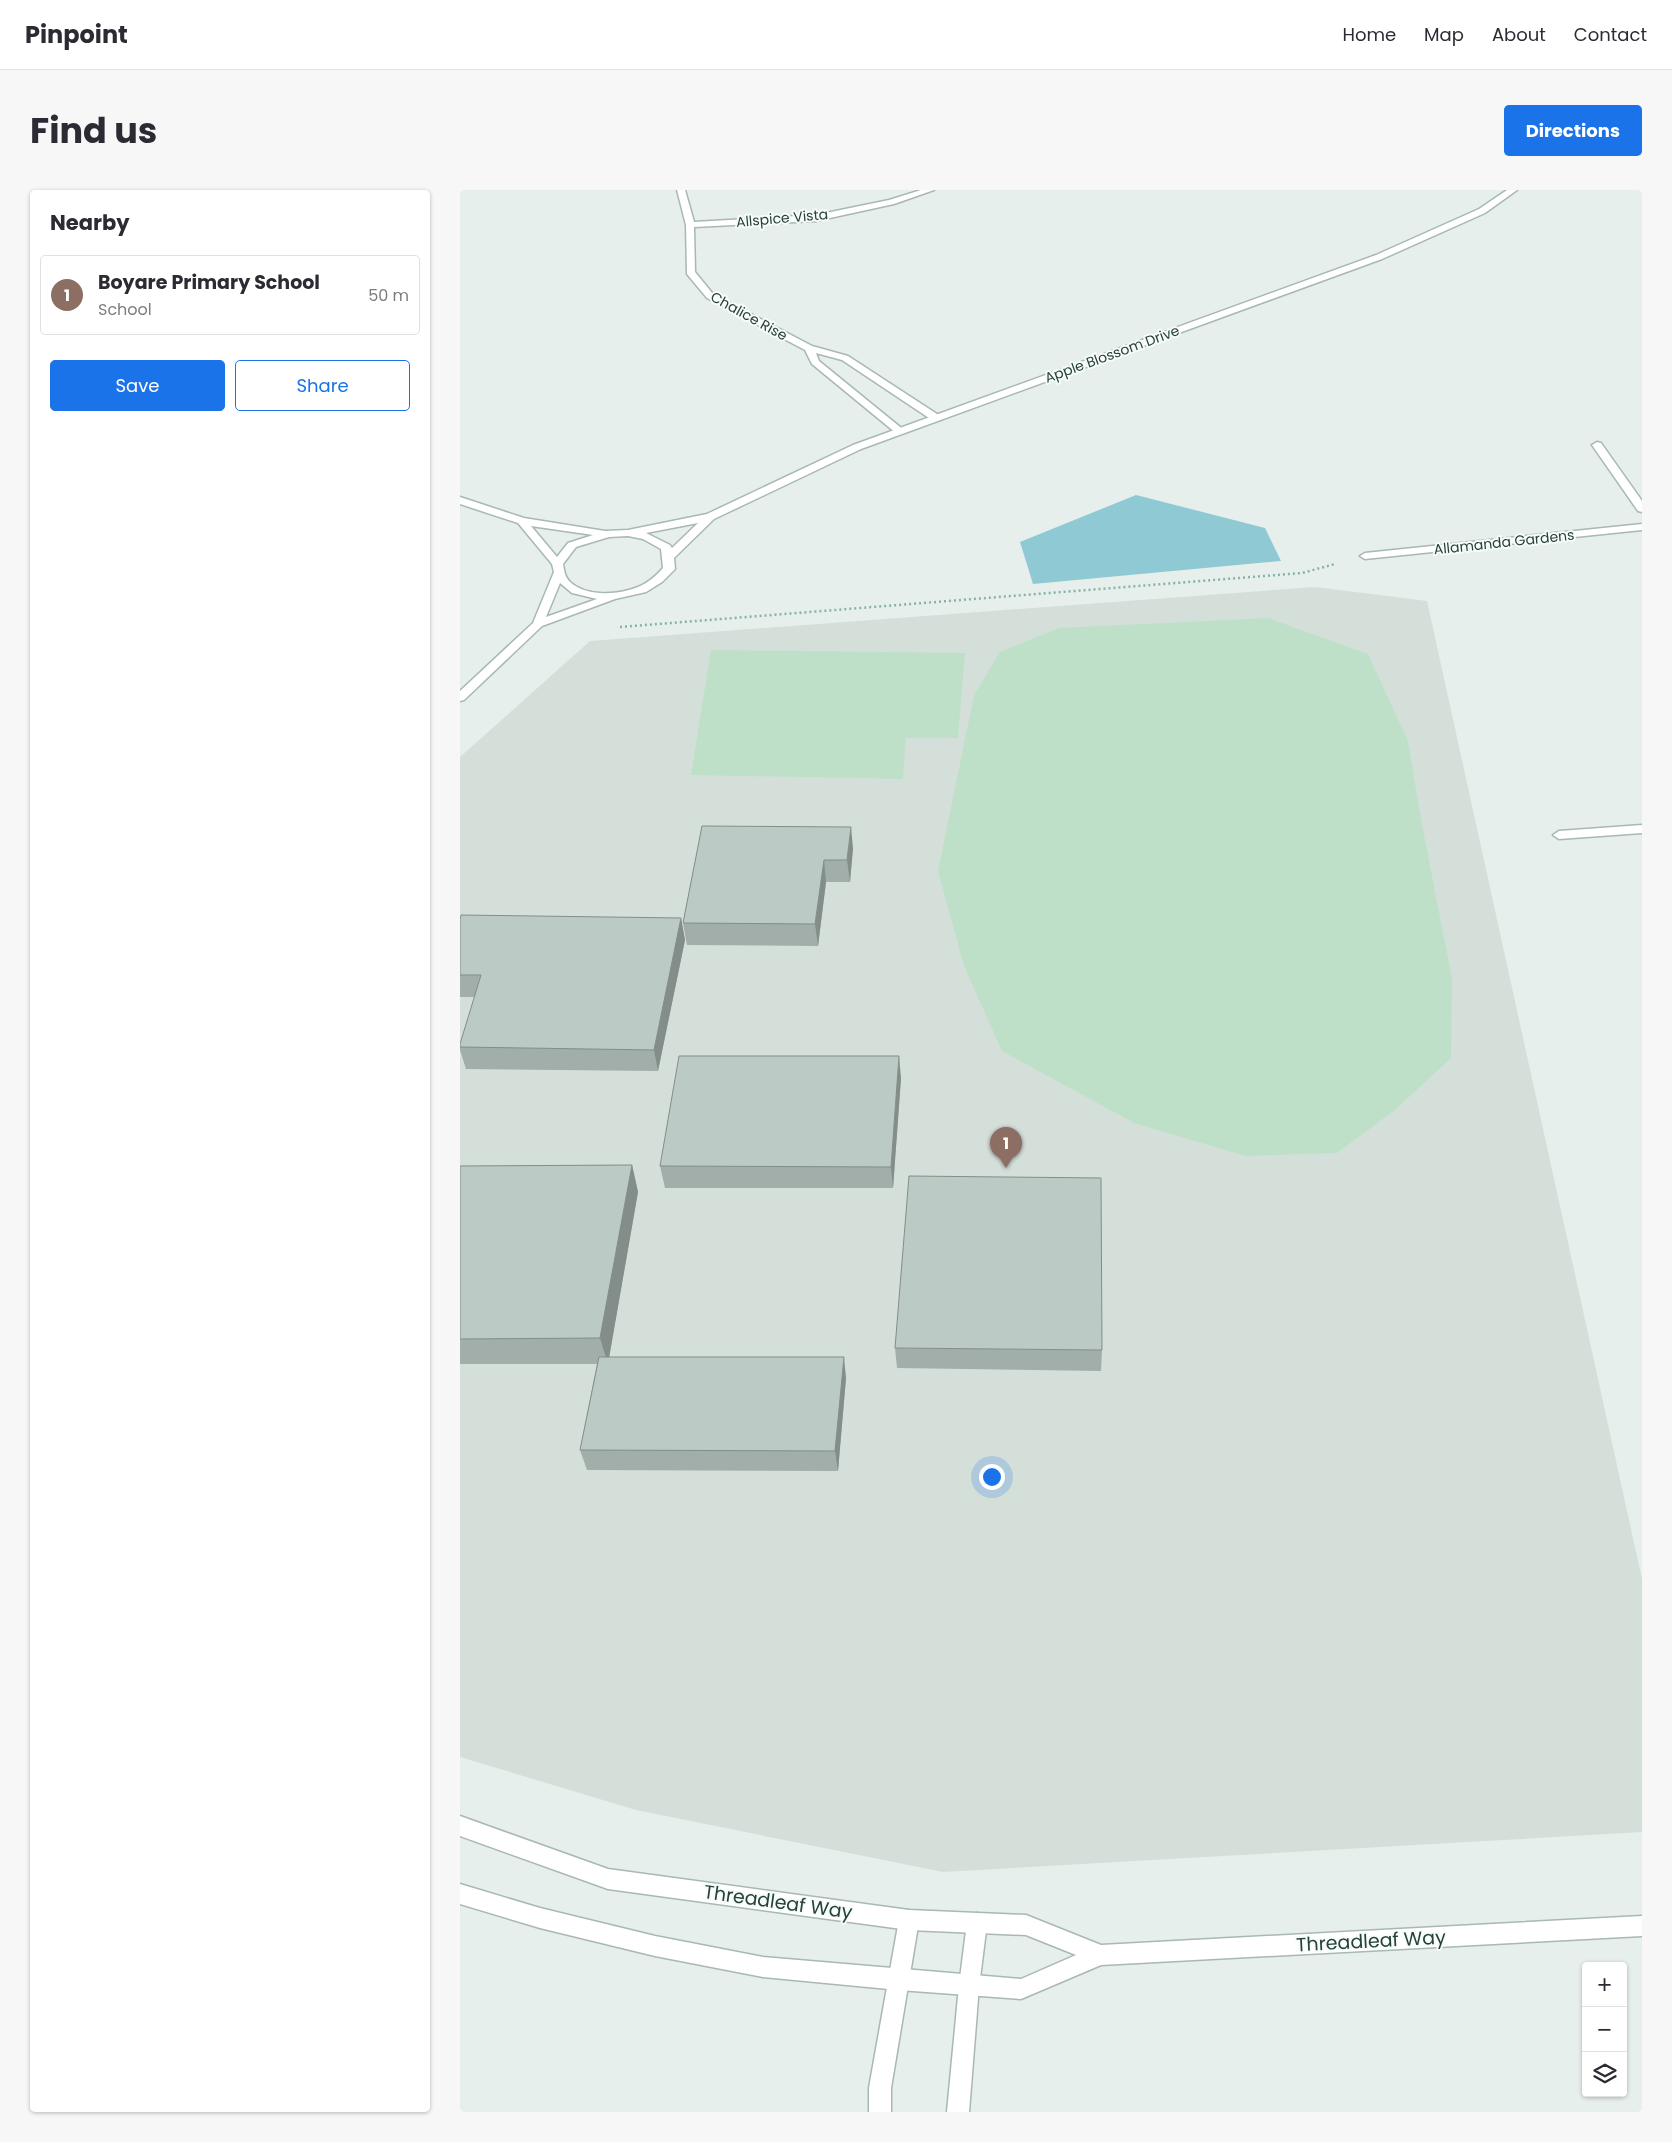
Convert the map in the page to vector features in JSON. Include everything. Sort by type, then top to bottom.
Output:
[{"type":"street","name":"Chalice Rise","points":[[681,190],[690,225],[690,272],[710,296],[809,348],[846,358],[936,418]]},
{"type":"street","name":"Allspice Vista","points":[[690,225],[816,218],[892,202],[930,190]]},
{"type":"street","name":"Apple Blossom Drive","points":[[628,533],[710,518],[857,447],[900,430],[1379,257],[1482,211],[1513,190]]},
{"type":"street","name":"Chalice Rise","points":[[809,348],[815,362],[900,430]]},
{"type":"street","points":[[1597,445],[1642,509]]},
{"type":"street","points":[[460,500],[522,522],[608,534],[628,533],[646,536],[666,547],[669,558],[669,569],[657,581],[638,590],[617,595],[538,624],[460,698]]},
{"type":"street","name":"Apple Blossom Drive","points":[[669,558],[710,518]]},
{"type":"street","points":[[522,522],[557,569],[564,584],[576,591],[596,596],[617,595]]},
{"type":"street","name":"Allamanda Gardens","points":[[1365,556],[1642,527]]},
{"type":"street","points":[[538,624],[557,569],[572,545],[608,534]]},
{"type":"street","points":[[1559,835],[1642,829]]},
{"type":"street","name":"Threadleaf Way","points":[[460,1826],[608,1879],[909,1920],[1026,1925],[1100,1955]]},
{"type":"street","name":"Threadleaf Way","points":[[460,1894],[540,1918],[655,1946],[763,1966],[899,1980],[1021,1989],[1100,1955],[1642,1926]]},
{"type":"street","points":[[880,2112],[880,2088],[909,1920]]},
{"type":"street","points":[[958,2112],[969,1986],[978,1923]]},
{"type":"path","points":[[617,628],[1302,573],[1365,556]]},
{"type":"shaded area","points":[[1315,587],[1427,601],[1642,1579],[1642,1832],[943,1872],[636,1810],[460,1757],[460,757],[590,641]]},
{"type":"green space","points":[[1268,618],[1368,654],[1408,741],[1422,825],[1452,978],[1451,1058],[1395,1110],[1337,1153],[1245,1156],[1134,1123],[1002,1051],[964,966],[938,871],[974,695],[1000,652],[1059,628]]},
{"type":"green space","points":[[711,650],[965,653],[958,738],[906,738],[903,779],[691,775]]},
{"type":"water","points":[[1136,495],[1265,528],[1281,561],[1033,584],[1020,542]]},
{"type":"building","points":[[702,826],[851,827],[847,860],[824,860],[815,924],[683,923]]},
{"type":"building","points":[[461,915],[681,918],[654,1050],[460,1047],[481,975],[460,975]]},
{"type":"building","points":[[679,1056],[899,1056],[891,1167],[660,1166]]},
{"type":"building","points":[[632,1165],[600,1338],[460,1339],[460,1166]]},
{"type":"building","points":[[909,1176],[1101,1178],[1102,1350],[895,1348]]},
{"type":"building","points":[[599,1357],[844,1357],[835,1451],[580,1450]]},
{"type":"place","name":"Boyare Primary School","points":[[1006,1168]]}]
